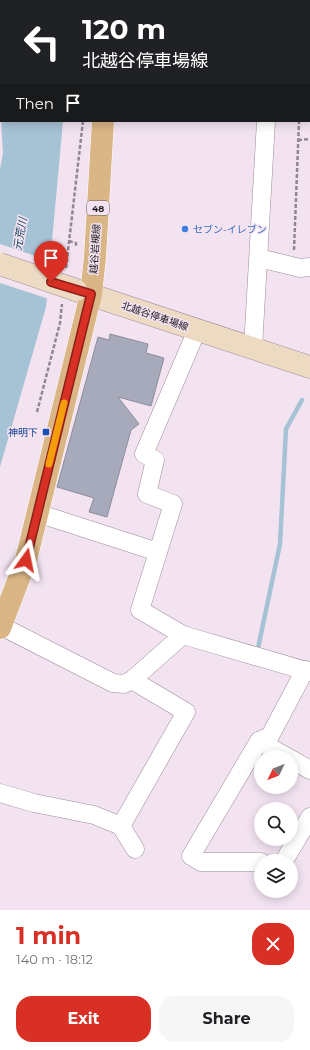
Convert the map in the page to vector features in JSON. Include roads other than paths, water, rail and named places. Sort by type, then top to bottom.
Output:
[{"type":"main road","name":"越谷岩槻線","points":[[0,627],[26,560],[83,292],[96,256],[103,122]]},
{"type":"main road","name":"北越谷停車場線","points":[[0,264],[310,367]]},
{"type":"street","points":[[253,348],[266,122]]},
{"type":"street","points":[[258,258],[302,267]]},
{"type":"street","points":[[197,330],[144,454],[155,460],[147,494],[174,504],[140,610],[183,636],[307,671],[270,736],[259,741],[191,856],[201,862],[254,862]]},
{"type":"street","points":[[37,513],[158,552]]},
{"type":"street","points":[[0,627],[113,683],[124,684],[132,680],[183,636]]},
{"type":"street","points":[[121,826],[186,712],[132,680]]},
{"type":"street","points":[[259,741],[275,750]]},
{"type":"street","points":[[298,763],[310,770]]},
{"type":"street","points":[[0,793],[34,803],[94,815],[121,826],[135,849]]},
{"type":"street","points":[[288,854],[310,817]]},
{"type":"water","name":"元荒川","points":[[1,122],[63,122],[46,307],[0,467],[0,169],[3,153]]},
{"type":"waterway","points":[[258,648],[280,544],[286,429],[302,400]]},
{"type":"place","name":"セブン-イレブン","points":[[185,229]]},
{"type":"place","name":"神明下","points":[[46,432]]}]
